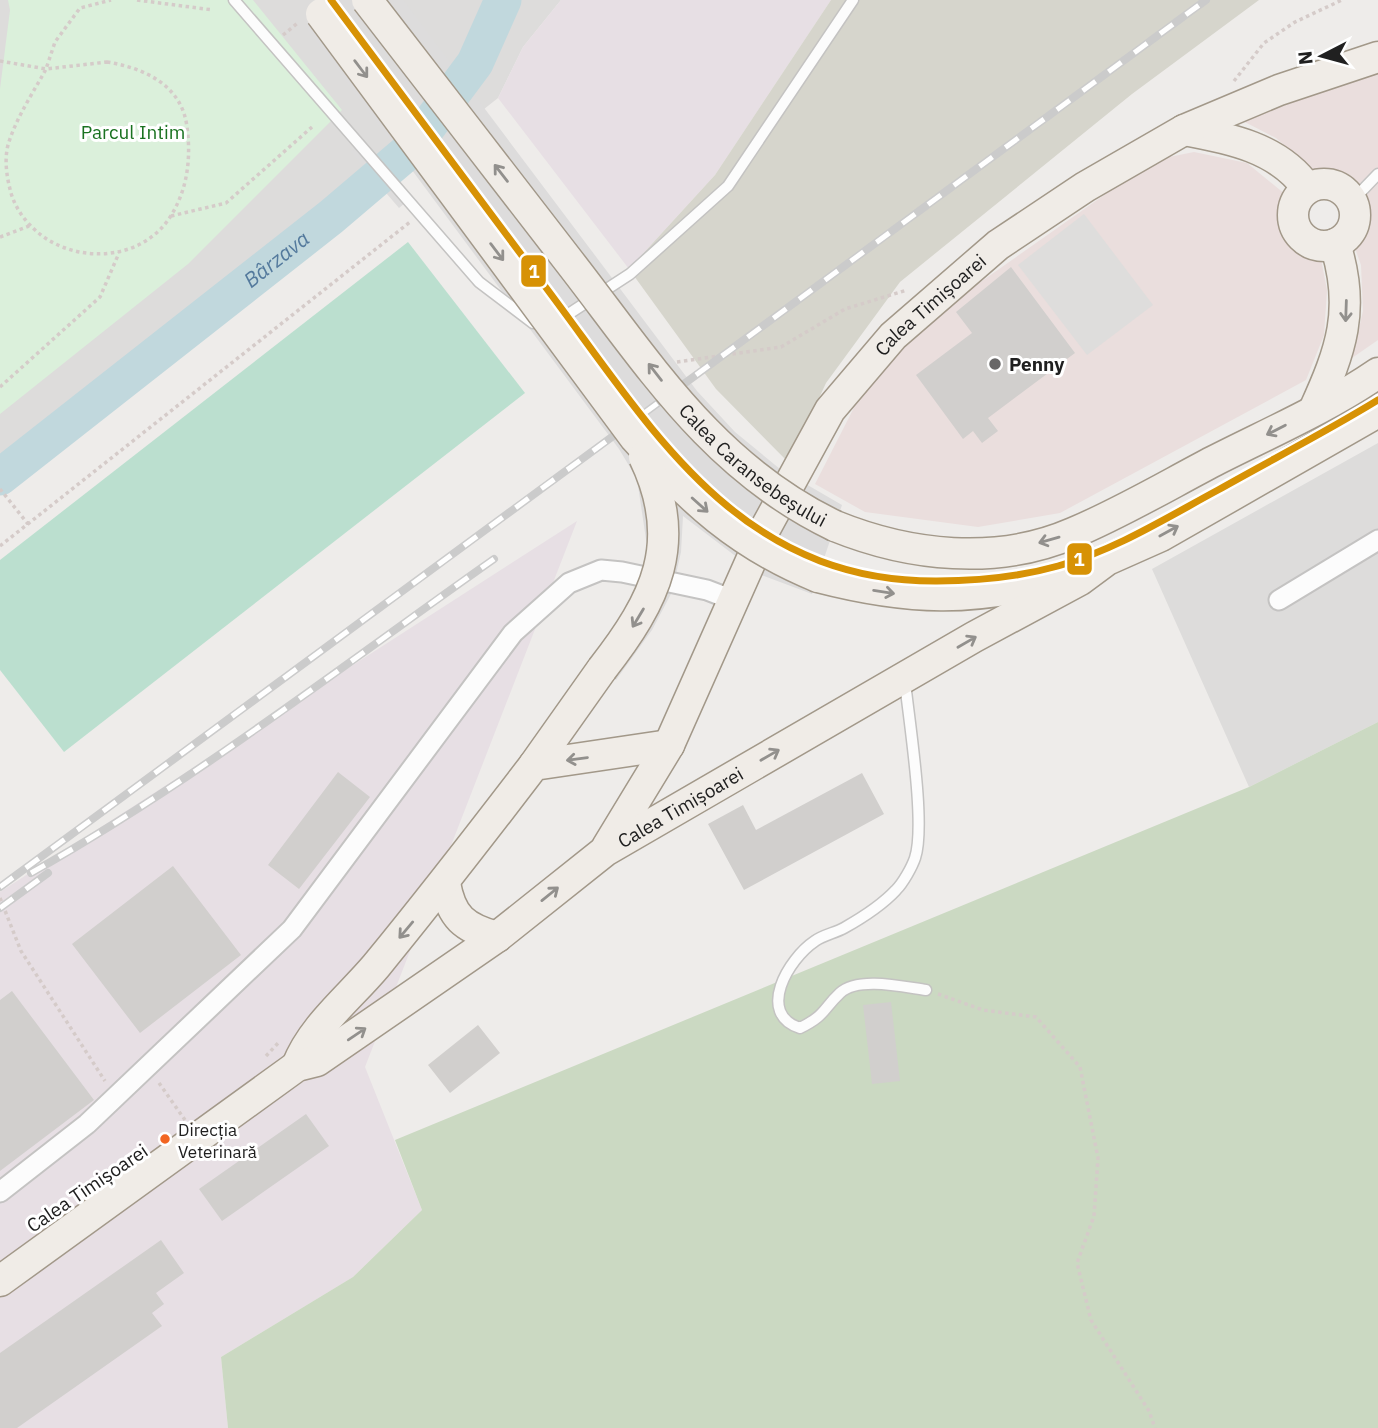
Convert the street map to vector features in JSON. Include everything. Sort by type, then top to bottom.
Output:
[{"type":"main road","name":"Calea Caransebeșului","points":[[367,0],[698,425],[723,452],[771,491],[835,526],[875,543],[920,551],[996,552],[1026,547],[1071,534],[1314,411],[1378,373]]},
{"type":"main road","points":[[312,10],[635,438],[679,486],[733,533],[767,554],[818,577],[884,593],[957,596],[1041,583],[1107,560]]},
{"type":"main road","name":"Calea Timișoarei","points":[[605,850],[669,745],[765,529],[830,410],[893,336],[962,273],[1051,208],[1184,130],[1279,90],[1378,57]]},
{"type":"main road","points":[[1184,130],[1245,144],[1263,152],[1288,166],[1307,188]]},
{"type":"main road","points":[[1322,183],[1332,184],[1352,201],[1355,215],[1351,229],[1335,244],[1317,245],[1305,240],[1296,230],[1293,207],[1307,188],[1322,183]]},
{"type":"main road","points":[[1314,411],[1344,333],[1346,283],[1335,244]]},
{"type":"main road","name":"Calea Timișoarei","points":[[0,1281],[297,1066],[317,1061],[497,937],[605,850],[1080,580],[1107,560],[1161,536],[1378,412]]},
{"type":"main road","name":"Calea Timișoarei","points":[[297,1066],[305,1045],[365,979],[445,883],[534,765],[642,613],[655,586],[665,547],[664,514],[659,492],[635,438]]},
{"type":"main road","points":[[534,765],[669,745]]},
{"type":"main road","points":[[620,752],[643,787]]},
{"type":"main road","points":[[445,883],[453,915],[463,924],[497,937]]},
{"type":"street","points":[[1279,600],[1378,540]]},
{"type":"street","points":[[0,1192],[87,1124],[292,929],[513,633],[569,583],[601,570],[622,572],[708,590],[733,600]]},
{"type":"lane","points":[[233,0],[480,282],[533,323],[567,316],[630,274],[728,186],[853,0]]},
{"type":"lane","points":[[1352,201],[1378,174]]},
{"type":"lane","points":[[904,678],[918,818],[915,858],[897,890],[846,927],[815,941],[792,962],[776,1002],[779,1015],[788,1024],[800,1028],[822,1016],[842,990],[873,983],[926,990]]},
{"type":"path","points":[[0,61],[46,69],[107,62],[137,67],[168,86],[187,121],[191,155],[184,186],[171,216],[149,239],[119,253],[87,255],[56,246],[30,226],[14,202],[9,184],[8,147],[18,121],[46,69],[55,42],[80,8],[111,0]]},
{"type":"path","points":[[137,0],[213,10]]},
{"type":"path","points":[[1227,88],[1264,43],[1295,22],[1342,0]]},
{"type":"path","points":[[272,44],[312,10]]},
{"type":"path","points":[[171,216],[226,203],[312,127]]},
{"type":"path","points":[[0,546],[415,219]]},
{"type":"path","points":[[0,237],[30,226]]},
{"type":"path","points":[[0,387],[100,297],[119,253]]},
{"type":"path","points":[[667,361],[688,362],[781,347],[845,309],[910,289]]},
{"type":"path","points":[[0,489],[28,524]]},
{"type":"path","points":[[0,898],[21,951],[115,1097]]},
{"type":"path","points":[[926,990],[983,1010],[1036,1017],[1080,1067],[1098,1158],[1094,1216],[1077,1263],[1091,1320],[1149,1411],[1155,1428]]},
{"type":"path","points":[[264,1057],[283,1037]]},
{"type":"path","points":[[147,1067],[185,1121]]},
{"type":"path","points":[[174,1128],[195,1114]]},
{"type":"shaded area","points":[[0,0],[561,0],[523,47],[498,98],[0,493]]},
{"type":"shaded area","points":[[561,0],[831,0],[715,175],[629,269],[498,98],[523,47]]},
{"type":"shaded area","points":[[831,0],[1259,0],[1132,94],[900,282],[826,383],[789,463],[716,389],[629,269],[715,175]]},
{"type":"shaded area","points":[[1378,69],[1378,340],[1352,358],[1363,311],[1361,265],[1352,240],[1359,222],[1356,199],[1338,181],[1321,177],[1276,138],[1235,117]]},
{"type":"shaded area","points":[[1194,152],[1247,163],[1290,198],[1288,223],[1300,246],[1320,254],[1327,290],[1324,335],[1306,380],[1060,513],[978,527],[865,512],[815,484],[863,390],[908,333],[1154,160]]},
{"type":"shaded area","points":[[1084,214],[1153,305],[1087,355],[1018,265]]},
{"type":"shaded area","points":[[1378,443],[1378,722],[1249,787],[1152,569]]},
{"type":"shaded area","points":[[577,521],[365,1067],[422,1210],[353,1277],[221,1357],[228,1428],[0,1428],[0,892]]},
{"type":"green space","name":"Parcul Intim","points":[[8,0],[253,0],[342,110],[188,264],[0,414],[0,89],[10,10]]},
{"type":"green space","points":[[408,242],[525,393],[64,752],[0,670],[0,560]]},
{"type":"green space","points":[[1378,722],[1378,1428],[228,1428],[221,1357],[353,1277],[422,1210],[395,1140],[1249,787]]},
{"type":"pier","points":[[340,0],[403,0],[697,391],[735,432],[780,469],[842,505],[812,594],[759,574],[683,516],[681,552],[672,592],[652,630],[616,680],[592,661],[622,617],[639,583],[647,546],[637,479],[619,449],[305,26]]},
{"type":"pier","points":[[363,142],[412,197],[399,208],[351,152]]},
{"type":"building","name":"Penny","points":[[1011,267],[1075,353],[988,418],[998,431],[982,443],[973,431],[963,439],[916,375],[972,333],[956,312]]},
{"type":"building","points":[[338,772],[370,797],[299,889],[268,865]]},
{"type":"building","points":[[862,773],[884,814],[744,890],[708,824],[743,805],[756,830]]},
{"type":"building","points":[[173,866],[241,955],[140,1033],[72,944]]},
{"type":"building","points":[[12,991],[94,1100],[0,1171],[0,1000]]},
{"type":"building","points":[[891,1002],[900,1081],[872,1084],[863,1005]]},
{"type":"building","points":[[478,1025],[500,1053],[450,1093],[428,1065]]},
{"type":"building","points":[[306,1114],[329,1146],[222,1221],[199,1189]]},
{"type":"building","points":[[161,1240],[184,1273],[156,1293],[164,1304],[152,1313],[162,1326],[17,1428],[0,1428],[0,1353]]},
{"type":"waterway","name":"Bârzava","points":[[0,477],[331,217],[411,149],[475,63],[503,0]]},
{"type":"railway","points":[[0,887],[1206,0]]},
{"type":"railway","points":[[31,873],[209,762],[494,559]]},
{"type":"railway","points":[[0,908],[48,873]]},
{"type":"transit line","name":"1","points":[[331,0],[665,444],[707,488],[754,526],[807,556],[867,575],[937,581],[998,578],[1058,566],[1100,551],[1140,532],[1378,400]]},
{"type":"place","name":"Penny","points":[[995,364]]},
{"type":"place","name":"Direcția Veterinară","points":[[165,1139]]}]
